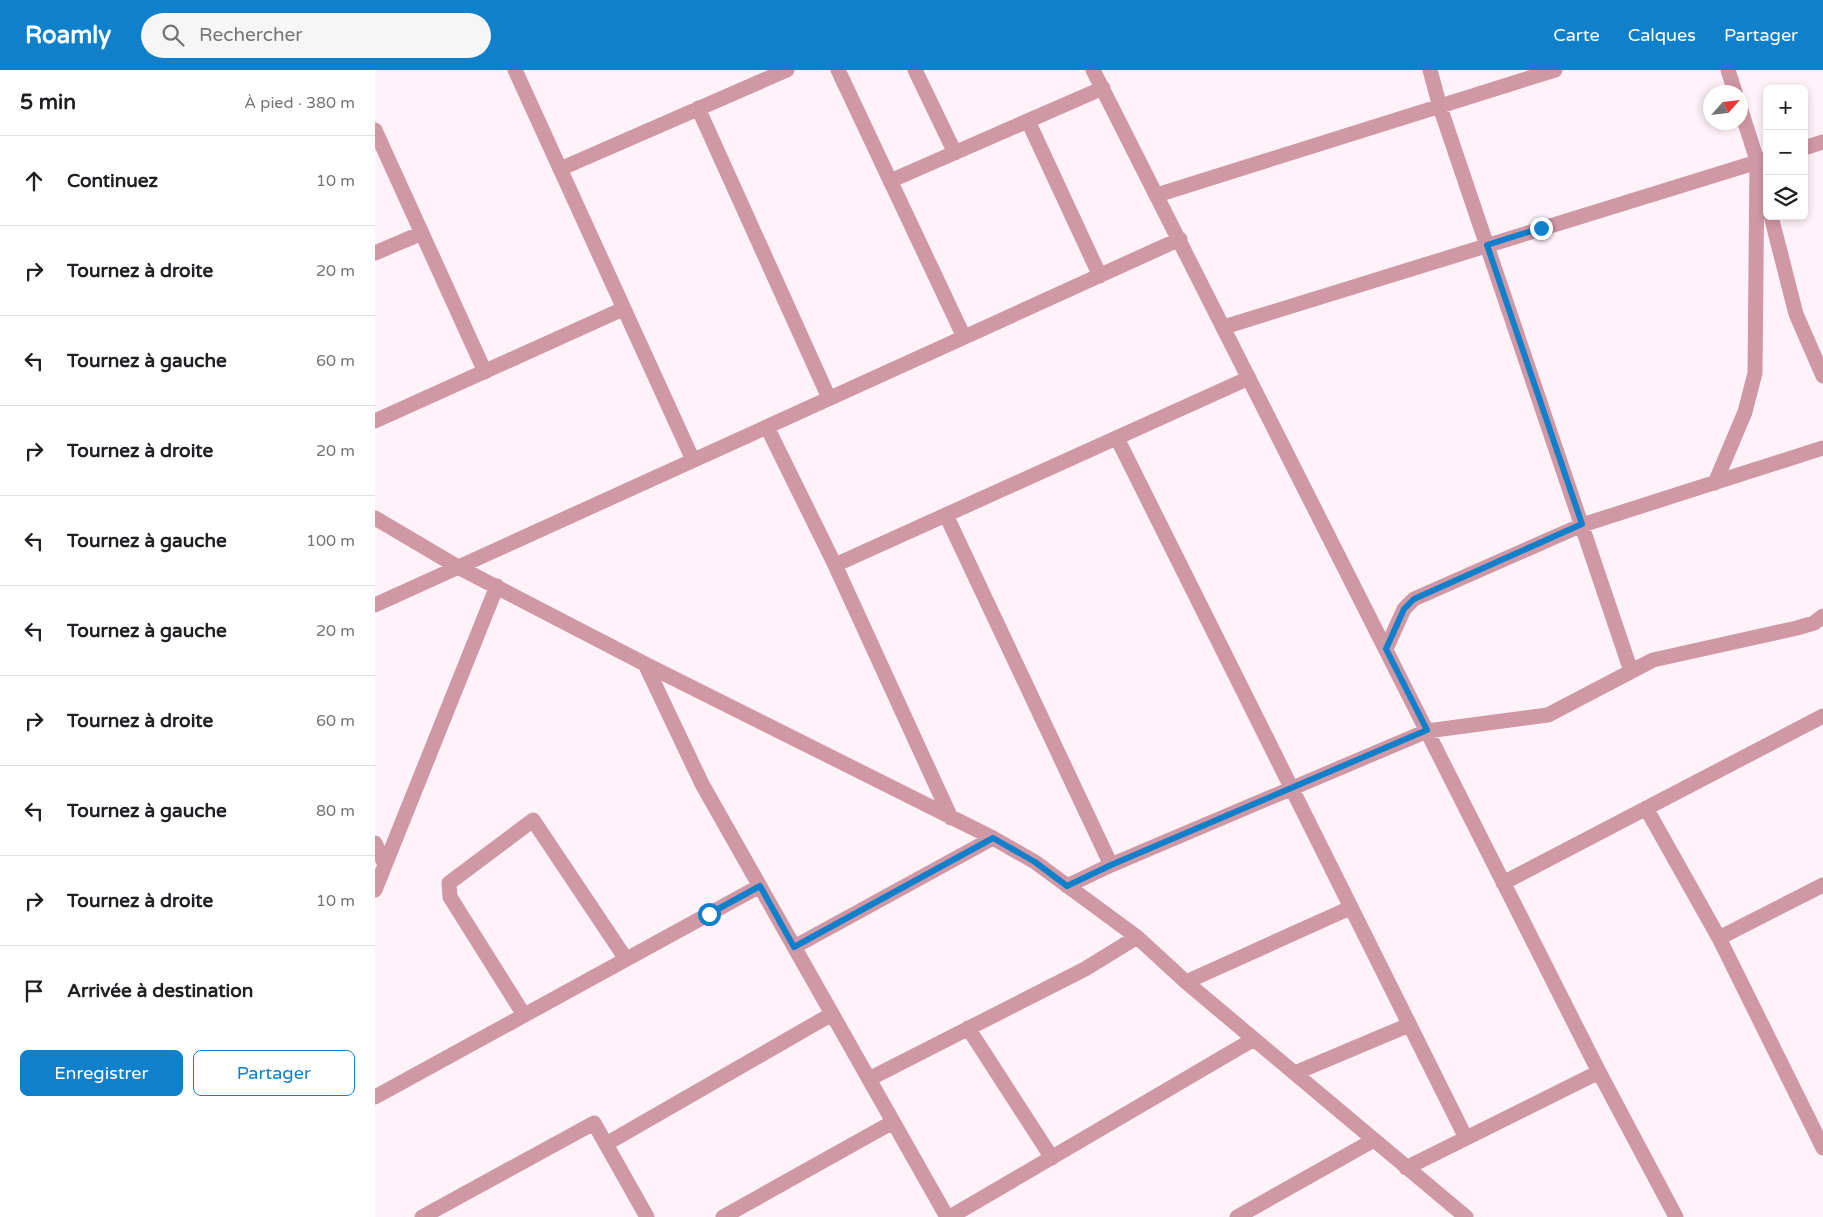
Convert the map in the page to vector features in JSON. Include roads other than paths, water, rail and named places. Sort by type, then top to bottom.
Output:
[{"type":"street","points":[[515,70],[693,460]]},
{"type":"street","points":[[560,169],[787,70]]},
{"type":"street","points":[[838,70],[964,337]]},
{"type":"street","points":[[915,70],[955,153]]},
{"type":"street","points":[[1093,70],[1599,1072],[1676,1217]]},
{"type":"street","points":[[1430,70],[1440,107],[1631,672]]},
{"type":"street","points":[[1157,195],[1555,70]]},
{"type":"street","points":[[1728,70],[1733,85]]},
{"type":"street","points":[[890,181],[1103,88]]},
{"type":"street","points":[[698,108],[829,398]]},
{"type":"street","points":[[1028,121],[1100,276]]},
{"type":"street","points":[[1748,127],[1762,160],[1764,175]]},
{"type":"street","points":[[375,130],[485,372]]},
{"type":"street","points":[[1808,147],[1823,142]]},
{"type":"street","points":[[1224,328],[1762,160]]},
{"type":"street","points":[[1715,483],[1745,412],[1755,374],[1762,160]]},
{"type":"street","points":[[1772,220],[1796,314],[1823,376]]},
{"type":"street","points":[[375,253],[422,233]]},
{"type":"street","points":[[375,605],[1179,239]]},
{"type":"street","points":[[375,421],[623,309]]},
{"type":"street","points":[[835,565],[1249,378]]},
{"type":"street","points":[[767,427],[835,565],[951,818]]},
{"type":"street","points":[[1117,438],[1466,1138]]},
{"type":"street","points":[[1386,649],[1404,609],[1414,599],[1582,524],[1823,448]]},
{"type":"street","points":[[946,515],[1111,865]]},
{"type":"street","points":[[375,518],[458,566],[645,664],[993,838],[1035,862],[1137,937],[1186,982],[1466,1217]]},
{"type":"street","points":[[375,890],[497,586]]},
{"type":"street","points":[[1067,886],[1111,865],[1427,730],[1548,715],[1653,660],[1813,624],[1823,616]]},
{"type":"street","points":[[645,664],[701,784],[949,1217],[1254,1039]]},
{"type":"street","points":[[1503,883],[1823,716]]},
{"type":"street","points":[[1646,808],[1719,938],[1823,1148]]},
{"type":"street","points":[[524,1015],[450,897],[449,883],[533,820],[626,959]]},
{"type":"street","points":[[794,947],[993,838]]},
{"type":"street","points":[[375,843],[385,865]]},
{"type":"street","points":[[1719,938],[1823,885]]},
{"type":"street","points":[[375,1097],[760,886]]},
{"type":"street","points":[[1186,982],[1350,908]]},
{"type":"street","points":[[869,1079],[1085,968],[1137,937]]},
{"type":"street","points":[[606,1144],[832,1014]]},
{"type":"street","points":[[1295,1073],[1409,1024]]},
{"type":"street","points":[[968,1028],[1052,1158]]},
{"type":"street","points":[[1407,1168],[1599,1072]]},
{"type":"street","points":[[723,1217],[893,1122]]},
{"type":"street","points":[[422,1217],[594,1123],[647,1217]]},
{"type":"street","points":[[1237,1217],[1374,1140]]}]
